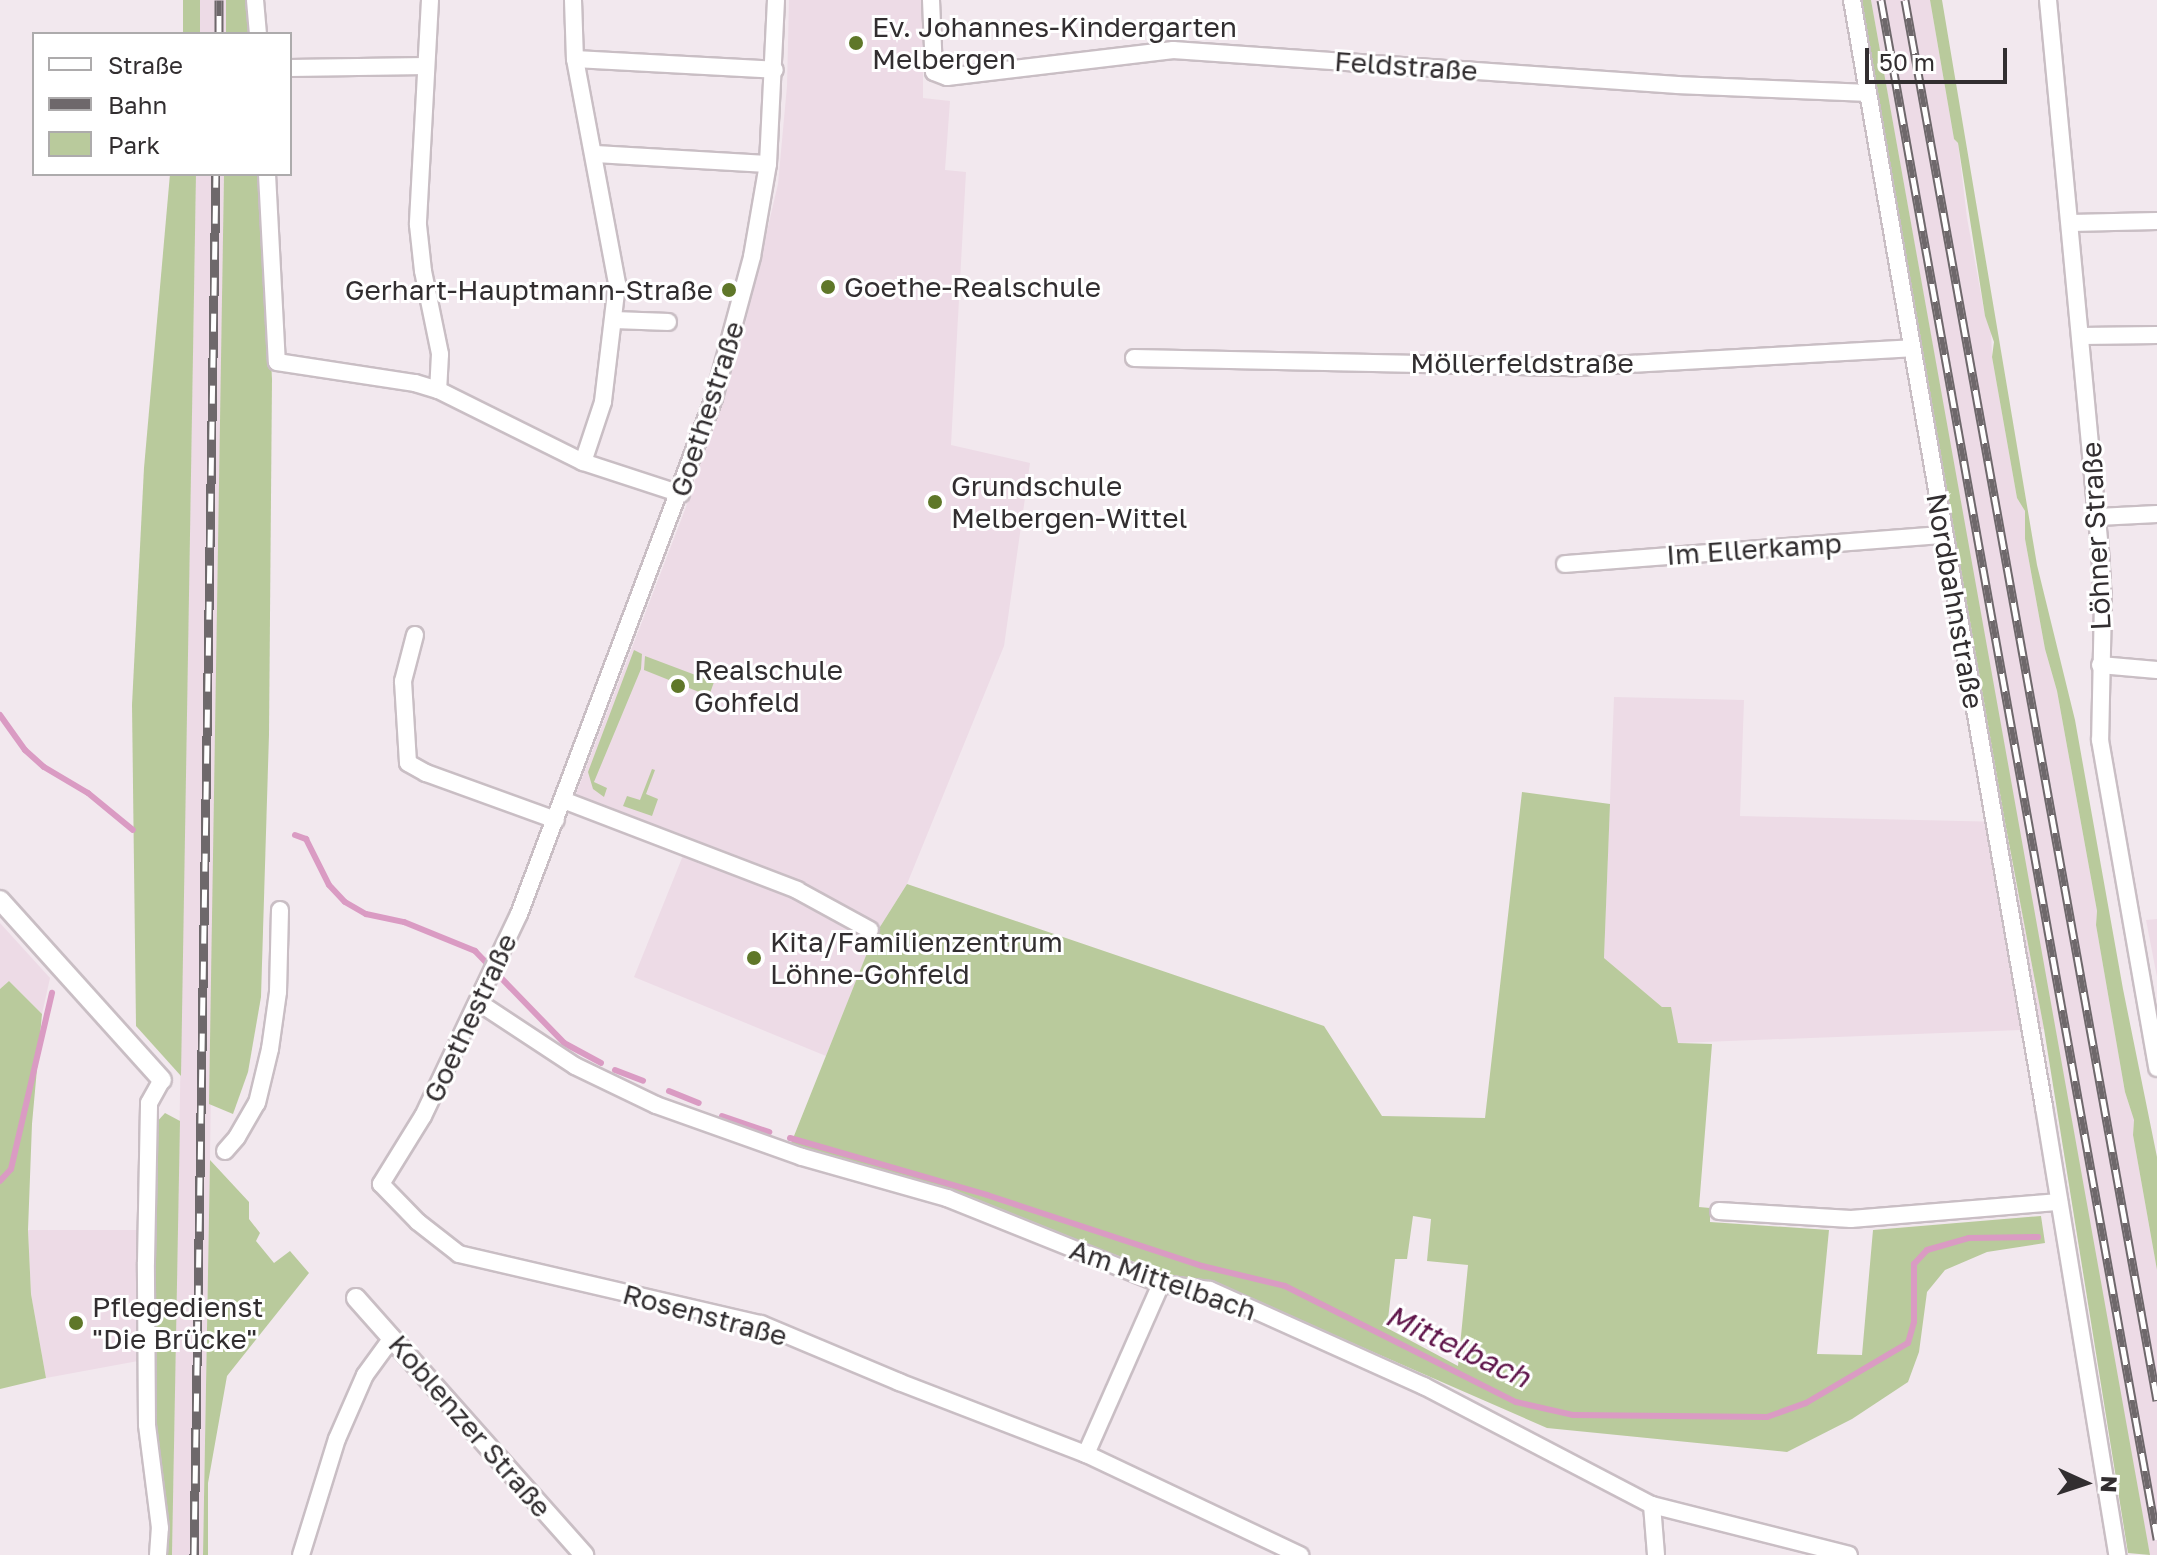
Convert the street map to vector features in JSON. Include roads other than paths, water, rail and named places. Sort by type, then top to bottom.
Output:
[{"type":"street","points":[[255,0],[258,32]]},
{"type":"street","points":[[430,0],[418,225],[423,271],[440,354],[438,390]]},
{"type":"street","points":[[573,0],[575,59],[617,284],[603,402],[583,462]]},
{"type":"street","name":"Goethestraße","points":[[381,1184],[423,1116],[503,947],[556,820],[681,494],[729,350],[752,257],[768,164],[775,70],[776,0]]},
{"type":"street","name":"Feldstraße","points":[[931,0],[934,72],[947,77],[1173,50],[1678,85],[1867,93]]},
{"type":"street","name":"Nordbahnstraße","points":[[1852,0],[2117,1555]]},
{"type":"street","name":"Löhner Straße","points":[[2048,0],[2098,517],[2103,602],[2100,740],[2105,783],[2157,1068]]},
{"type":"street","points":[[575,59],[775,70]]},
{"type":"street","points":[[292,68],[426,66]]},
{"type":"street","points":[[595,154],[768,164]]},
{"type":"street","points":[[267,176],[277,362],[415,383],[438,390],[583,462],[681,494]]},
{"type":"street","points":[[2071,223],[2157,221]]},
{"type":"street","points":[[615,320],[668,322]]},
{"type":"street","points":[[2082,336],[2157,335]]},
{"type":"street","name":"Möllerfeldstraße","points":[[1134,358],[1576,367],[1911,348]]},
{"type":"street","points":[[2098,517],[2157,514]]},
{"type":"street","name":"Im Ellerkamp","points":[[1565,564],[1943,535]]},
{"type":"street","points":[[415,635],[403,681],[408,763],[426,773],[556,820]]},
{"type":"street","points":[[2100,665],[2157,670]]},
{"type":"street","points":[[563,800],[797,890],[870,930]]},
{"type":"street","points":[[0,900],[162,1080],[149,1103],[146,1262],[147,1425],[160,1528],[158,1555]]},
{"type":"street","points":[[225,1151],[257,1103],[270,1049],[278,992],[280,910]]},
{"type":"street","name":"Am Mittelbach","points":[[478,1002],[575,1066],[656,1105],[802,1157],[947,1198],[1161,1284],[1210,1290],[1424,1386],[1652,1505],[1831,1553],[1849,1555]]},
{"type":"street","name":"Rosenstraße","points":[[381,1184],[418,1222],[459,1254],[761,1324],[899,1382],[1086,1454],[1300,1555]]},
{"type":"street","points":[[1719,1211],[1851,1219],[2059,1202]]},
{"type":"street","points":[[1086,1454],[1161,1284]]},
{"type":"street","name":"Koblenzer Straße","points":[[356,1298],[584,1555]]},
{"type":"street","points":[[301,1555],[337,1439],[365,1375],[392,1338]]},
{"type":"street","points":[[1652,1505],[1656,1555]]},
{"type":"waterway","name":"Mittelbach","points":[[0,715],[25,750],[44,767],[88,793],[133,830]]},
{"type":"waterway","name":"Mittelbach","points":[[295,835],[306,839],[329,885],[345,902],[366,914],[404,922],[475,951],[564,1043],[601,1063]]},
{"type":"waterway","points":[[0,1181],[11,1169],[52,993]]},
{"type":"waterway","name":"Mittelbach","points":[[615,1070],[643,1081]]},
{"type":"waterway","name":"Mittelbach","points":[[669,1091],[699,1103]]},
{"type":"waterway","name":"Mittelbach","points":[[722,1116],[769,1132]]},
{"type":"waterway","name":"Mittelbach","points":[[790,1138],[987,1195],[1202,1266],[1285,1286],[1516,1402],[1573,1415],[1767,1417],[1806,1403],[1908,1343],[1914,1322],[1914,1264],[1927,1250],[1969,1238],[2038,1237]]},
{"type":"railway","points":[[219,0],[219,32]]},
{"type":"railway","points":[[1881,0],[2157,1539]]},
{"type":"railway","points":[[1905,0],[2157,1401]]},
{"type":"railway","points":[[194,1555],[216,176]]},
{"type":"place","name":"Ev. Johannes-Kindergarten Melbergen","points":[[856,43]]},
{"type":"place","name":"Goethe-Realschule","points":[[828,287]]},
{"type":"place","name":"Gerhart-Hauptmann-Straße","points":[[729,290]]},
{"type":"place","name":"Grundschule Melbergen-Wittel","points":[[935,502]]},
{"type":"place","name":"Realschule Gohfeld","points":[[678,686]]},
{"type":"place","name":"Kita/Familienzentrum Löhne-Gohfeld","points":[[754,958]]},
{"type":"place","name":"Pflegedienst \"Die Brücke\"","points":[[76,1323]]}]
